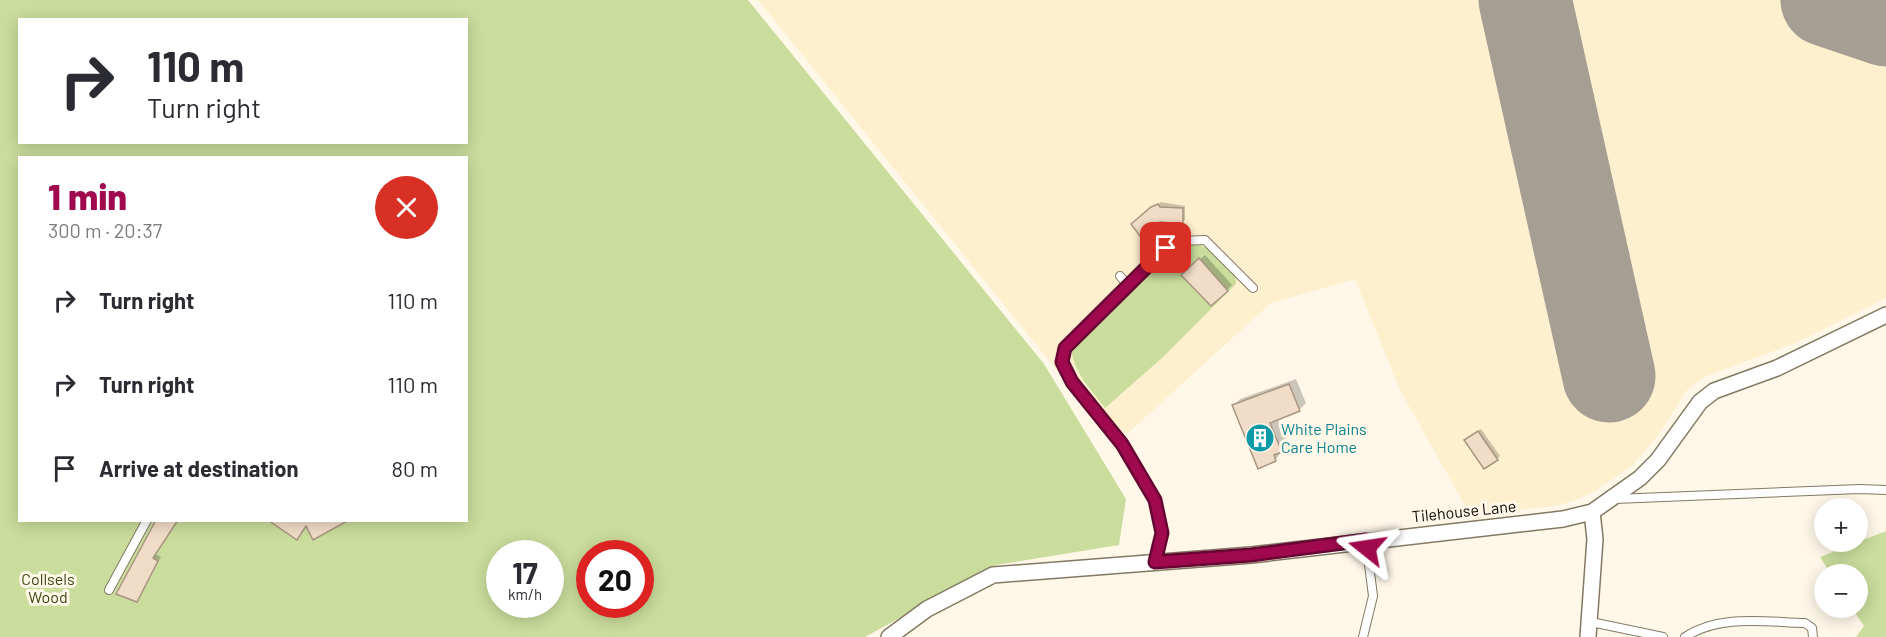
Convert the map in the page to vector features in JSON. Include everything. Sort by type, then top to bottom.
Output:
[{"type":"street","name":"Tilehouse Lane","points":[[889,637],[927,609],[993,575],[1251,555],[1563,519],[1592,512],[1613,499],[1658,460],[1700,402],[1714,391],[1777,368],[1886,315]]},
{"type":"street","points":[[1589,630],[1595,539],[1592,512]]},
{"type":"lane","points":[[1155,562],[1162,533],[1155,500],[1122,444],[1072,382],[1062,362],[1065,348],[1166,248],[1180,241],[1205,240],[1253,288]]},
{"type":"lane","points":[[1120,276],[1128,286]]},
{"type":"lane","points":[[1613,499],[1860,489],[1886,490]]},
{"type":"lane","points":[[108,590],[146,522]]},
{"type":"lane","points":[[1363,637],[1373,596],[1366,540]]},
{"type":"lane","points":[[1685,637],[1712,623],[1740,621],[1805,623],[1812,628],[1813,637]]},
{"type":"lane","points":[[1589,630],[1663,637]]},
{"type":"shaded area","points":[[758,0],[1886,0],[1886,298],[1796,343],[1706,376],[1686,391],[1660,433],[1633,465],[1597,490],[1574,501],[1555,506],[1502,512],[1473,520],[1400,390],[1355,279],[1271,303],[1116,444]]},
{"type":"green space","name":"Collsels Wood","points":[[0,0],[748,0],[1044,364],[1126,499],[1119,545],[996,565],[865,637],[0,637]]},
{"type":"green space","points":[[1187,243],[1201,246],[1218,256],[1235,271],[1236,284],[1162,358],[1105,408],[1079,372],[1071,347],[1171,249]]},
{"type":"green space","points":[[1886,531],[1886,637],[1856,637],[1864,626],[1859,618],[1868,618],[1868,564],[1825,564],[1820,557],[1833,552],[1868,552],[1868,538]]},
{"type":"building","points":[[1158,204],[1160,207],[1183,208],[1183,224],[1160,222],[1140,236],[1131,224]]},
{"type":"building","points":[[1199,258],[1228,291],[1211,306],[1181,275]]},
{"type":"building","name":"White Plains Care Home","points":[[1289,384],[1300,411],[1270,423],[1282,452],[1274,455],[1276,461],[1258,469],[1232,405]]},
{"type":"building","points":[[1478,431],[1498,460],[1484,469],[1464,440]]},
{"type":"building","points":[[155,522],[177,522],[153,558],[158,561],[137,602],[116,594]]},
{"type":"building","points":[[271,522],[345,522],[313,540],[306,526],[297,540]]},
{"type":"runway","points":[[1525,0],[1609,376]]},
{"type":"runway","points":[[1827,0],[1886,20]]},
{"type":"place","name":"White Plains Care Home","points":[[1260,438]]},
{"type":"route","points":[[1166,248],[1065,348],[1062,362],[1072,382],[1122,444],[1155,500],[1162,533],[1155,562],[1168,563],[1251,555],[1366,540],[1367,548]]}]
